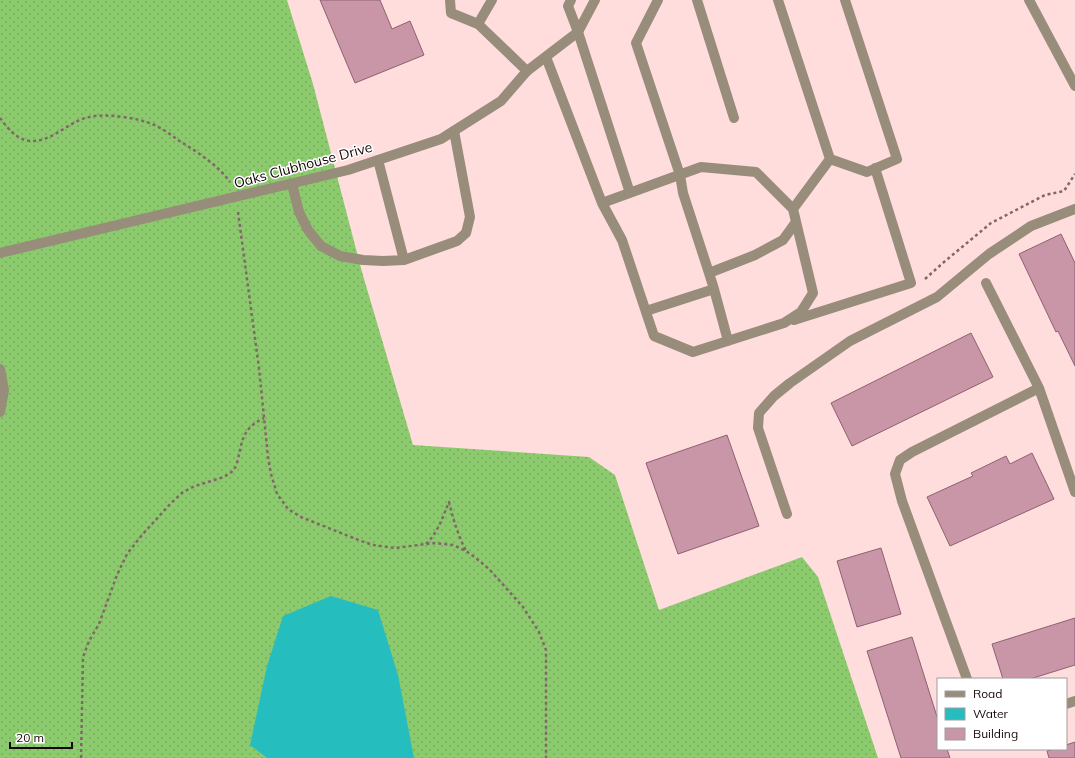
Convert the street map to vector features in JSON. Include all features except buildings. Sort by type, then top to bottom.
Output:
[{"type":"street","points":[[450,0],[451,13],[478,24],[527,71]]},
{"type":"street","points":[[478,24],[492,0]]},
{"type":"street","points":[[571,0],[568,6],[578,32],[630,193]]},
{"type":"street","name":"Oaks Clubhouse Drive","points":[[0,253],[348,170],[441,139],[501,101],[527,71],[546,58],[578,32],[595,0]]},
{"type":"street","points":[[658,0],[636,43],[680,175],[683,193],[714,289],[728,341]]},
{"type":"street","points":[[698,0],[734,118]]},
{"type":"street","points":[[778,0],[830,159]]},
{"type":"street","points":[[830,159],[866,172],[897,159],[845,0]]},
{"type":"street","points":[[1029,0],[1075,86]]},
{"type":"street","points":[[546,58],[602,203],[622,240],[654,336],[693,352],[911,283],[875,168]]},
{"type":"street","points":[[292,184],[299,212],[308,230],[321,246],[340,256],[363,260],[404,260],[456,241],[466,233],[470,217],[454,131]]},
{"type":"street","points":[[793,209],[830,159]]},
{"type":"street","points":[[378,160],[404,260]]},
{"type":"street","points":[[602,203],[701,167],[756,172],[793,209],[813,293],[802,312],[784,323]]},
{"type":"street","points":[[787,514],[758,428],[759,413],[769,402],[790,383],[850,341],[937,297],[989,254],[1031,226],[1075,209]]},
{"type":"street","points":[[709,273],[755,255],[783,240],[796,222]]},
{"type":"street","points":[[986,283],[1038,388],[1075,492]]},
{"type":"street","points":[[646,311],[714,289]]},
{"type":"street","points":[[0,369],[4,390],[0,412]]},
{"type":"street","points":[[967,678],[902,501],[895,474],[900,460],[912,452],[1038,388]]},
{"type":"path","points":[[0,118],[17,137],[23,140],[31,141],[47,137],[80,120],[99,115],[109,115],[142,121],[153,124],[199,153],[217,167],[226,177],[232,186],[236,197],[259,368],[271,474],[277,494],[288,509],[301,518],[373,545],[395,548],[442,543],[453,545],[477,558],[489,569],[512,594],[530,617],[546,650],[546,758]]},
{"type":"path","points":[[911,283],[923,281],[991,223],[1046,195],[1064,191],[1075,174]]},
{"type":"path","points":[[81,758],[84,657],[87,646],[100,624],[117,575],[127,554],[171,502],[183,492],[194,486],[224,477],[233,471],[236,466],[244,435],[256,422],[264,418]]},
{"type":"path","points":[[426,544],[434,535],[441,523],[449,502],[454,524],[466,551]]},
{"type":"green space","points":[[0,0],[287,0],[313,84],[362,272],[413,445],[589,457],[615,475],[659,610],[802,557],[818,577],[878,758],[0,758]]},
{"type":"water","points":[[331,596],[378,610],[398,675],[414,758],[267,758],[250,745],[267,666],[283,616]]}]
